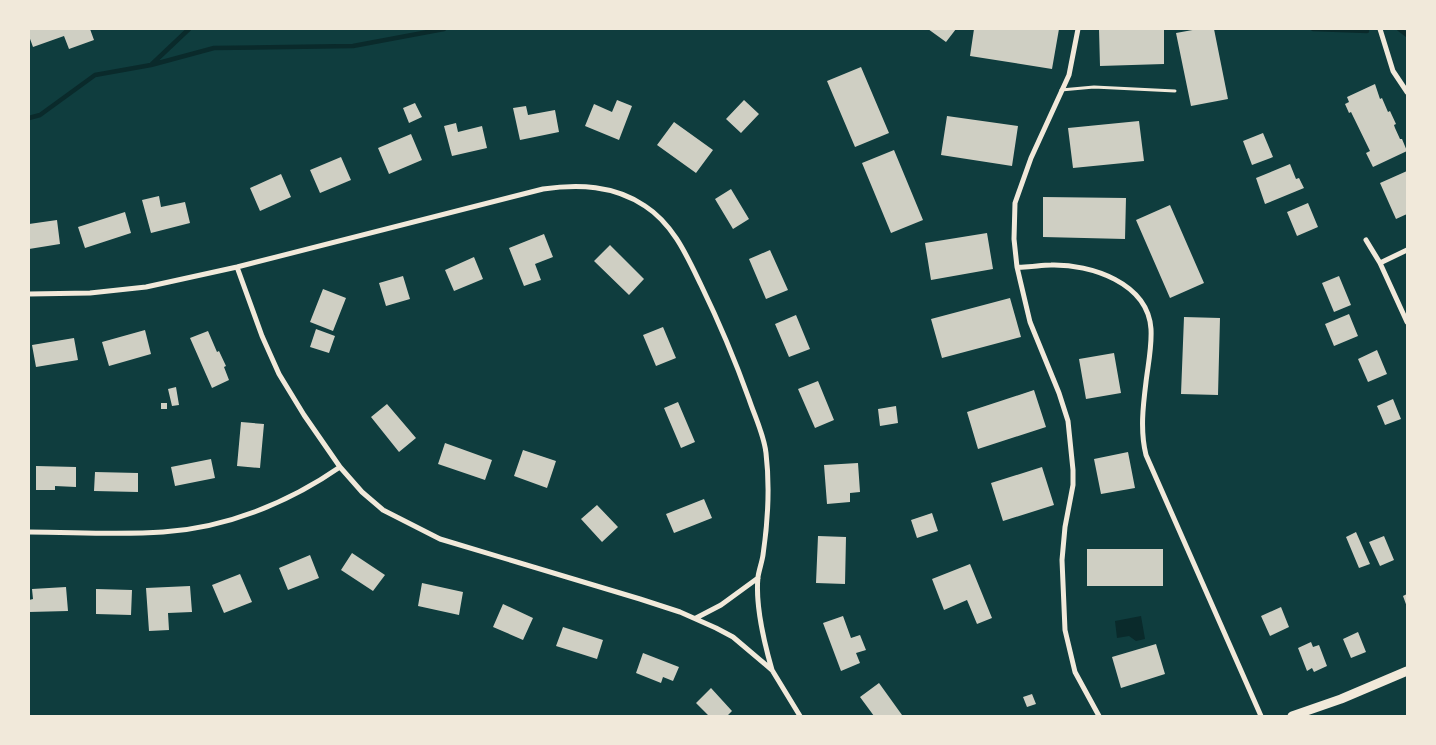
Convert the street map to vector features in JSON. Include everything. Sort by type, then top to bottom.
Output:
[{"type":"street","points":[[1078,29],[1068,75],[1031,158],[1015,203],[1014,240],[1017,268],[1030,322],[1059,393],[1068,421],[1073,485],[1065,527],[1062,560],[1065,630],[1075,672],[1099,716]]},
{"type":"street","points":[[1380,29],[1393,71],[1407,92]]},
{"type":"street","points":[[29,294],[90,293],[146,287],[237,267],[552,188],[580,186],[603,188],[627,196],[658,216],[685,252],[728,343],[758,424],[766,451],[769,500],[763,555],[758,578],[759,605],[764,640],[772,670],[800,716]]},
{"type":"street","points":[[1366,240],[1380,263],[1407,322]]},
{"type":"street","points":[[1380,263],[1407,250]]},
{"type":"street","points":[[1017,268],[1052,265],[1099,272],[1124,284],[1135,293],[1148,313],[1151,342],[1143,413],[1143,445],[1261,716]]},
{"type":"street","points":[[237,267],[262,336],[279,374],[304,415],[340,467],[362,492],[383,510],[440,539],[640,599],[696,618],[733,637],[772,670]]},
{"type":"street","points":[[29,532],[164,532],[196,528],[250,515],[315,483],[340,467]]},
{"type":"street","points":[[696,618],[721,605],[758,578]]},
{"type":"street","points":[[1292,716],[1341,699],[1407,672]]},
{"type":"lane","points":[[1061,90],[1094,87],[1175,91]]},
{"type":"water","points":[[1141,616],[1145,639],[1136,641],[1129,636],[1117,638],[1115,621]]},
{"type":"building","points":[[29,29],[90,29],[94,40],[69,49],[64,36],[33,47],[29,36]]},
{"type":"building","points":[[928,29],[956,29],[946,42]]},
{"type":"building","points":[[974,29],[1059,29],[1052,69],[970,56]]},
{"type":"building","points":[[1099,29],[1164,29],[1164,64],[1100,66]]},
{"type":"building","points":[[1198,29],[1214,29],[1228,99],[1191,106],[1176,33]]},
{"type":"building","points":[[861,67],[889,133],[855,147],[827,81]]},
{"type":"building","points":[[1375,84],[1380,99],[1382,98],[1388,112],[1390,111],[1396,124],[1394,125],[1395,128],[1407,151],[1373,167],[1366,153],[1370,151],[1351,112],[1349,113],[1345,104],[1349,102],[1347,97]]},
{"type":"building","points":[[617,100],[632,106],[619,140],[585,126],[594,104],[612,112]]},
{"type":"building","points":[[744,100],[759,114],[741,133],[726,119]]},
{"type":"building","points":[[415,103],[422,117],[409,123],[403,108]]},
{"type":"building","points":[[526,106],[528,115],[555,110],[559,132],[520,140],[513,108]]},
{"type":"building","points":[[947,116],[1018,126],[1012,166],[941,155]]},
{"type":"building","points":[[1139,121],[1144,161],[1073,168],[1068,128]]},
{"type":"building","points":[[674,122],[713,150],[696,173],[657,145]]},
{"type":"building","points":[[456,123],[458,132],[482,126],[487,148],[452,156],[444,126]]},
{"type":"building","points":[[1263,133],[1273,157],[1252,165],[1243,141]]},
{"type":"building","points":[[411,134],[422,160],[389,174],[378,148]]},
{"type":"building","points":[[894,150],[923,220],[891,233],[862,163]]},
{"type":"building","points":[[341,157],[351,180],[320,193],[310,170]]},
{"type":"building","points":[[1290,164],[1296,179],[1299,178],[1304,188],[1265,204],[1256,178]]},
{"type":"building","points":[[1407,171],[1407,214],[1396,219],[1380,183]]},
{"type":"building","points":[[281,174],[291,197],[260,211],[250,188]]},
{"type":"building","points":[[731,189],[749,219],[733,229],[715,199]]},
{"type":"building","points":[[159,196],[161,207],[185,202],[190,223],[151,233],[142,200]]},
{"type":"building","points":[[1043,197],[1126,198],[1125,239],[1043,237]]},
{"type":"building","points":[[1308,203],[1318,227],[1297,236],[1287,212]]},
{"type":"building","points":[[1170,205],[1204,283],[1170,298],[1136,220]]},
{"type":"building","points":[[125,212],[131,233],[85,248],[78,227]]},
{"type":"building","points":[[57,220],[60,244],[29,249],[29,224]]},
{"type":"building","points":[[987,233],[993,269],[931,280],[925,243]]},
{"type":"building","points":[[544,234],[553,257],[535,264],[541,280],[524,286],[509,248]]},
{"type":"building","points":[[610,245],[644,279],[629,295],[594,261]]},
{"type":"building","points":[[770,250],[788,290],[766,299],[749,259]]},
{"type":"building","points":[[474,257],[483,279],[454,291],[445,270]]},
{"type":"building","points":[[403,276],[410,299],[386,306],[379,283]]},
{"type":"building","points":[[1339,276],[1351,305],[1334,312],[1322,283]]},
{"type":"building","points":[[323,289],[346,298],[333,331],[310,322]]},
{"type":"building","points":[[1010,298],[1021,337],[942,358],[931,319]]},
{"type":"building","points":[[1349,314],[1358,336],[1334,346],[1325,324]]},
{"type":"building","points":[[796,315],[810,349],[789,357],[775,324]]},
{"type":"building","points":[[1184,317],[1220,318],[1218,395],[1181,394]]},
{"type":"building","points":[[663,327],[676,358],[656,366],[643,335]]},
{"type":"building","points":[[316,329],[335,336],[329,353],[310,347]]},
{"type":"building","points":[[145,330],[151,354],[109,366],[102,342]]},
{"type":"building","points":[[208,331],[217,352],[219,351],[226,366],[224,367],[229,380],[212,388],[190,338]]},
{"type":"building","points":[[74,338],[78,360],[36,367],[32,345]]},
{"type":"building","points":[[1377,350],[1387,374],[1368,382],[1358,359]]},
{"type":"building","points":[[1114,353],[1121,393],[1086,399],[1079,359]]},
{"type":"building","points":[[818,381],[834,420],[815,428],[798,389]]},
{"type":"building","points":[[176,387],[179,405],[172,406],[168,389]]},
{"type":"building","points":[[1034,390],[1046,427],[978,449],[967,412]]},
{"type":"building","points":[[1393,399],[1401,419],[1385,425],[1377,406]]},
{"type":"building","points":[[678,402],[695,442],[681,448],[664,408]]},
{"type":"building","points":[[161,403],[167,403],[167,409],[161,409]]},
{"type":"building","points":[[387,404],[416,438],[399,452],[371,417]]},
{"type":"building","points":[[896,406],[898,423],[880,426],[878,409]]},
{"type":"building","points":[[241,422],[264,424],[260,468],[237,466]]},
{"type":"building","points":[[445,443],[492,460],[485,480],[438,464]]},
{"type":"building","points":[[523,450],[556,461],[547,488],[514,476]]},
{"type":"building","points":[[1128,452],[1135,488],[1101,494],[1094,459]]},
{"type":"building","points":[[211,459],[215,478],[175,486],[171,467]]},
{"type":"building","points":[[858,463],[860,492],[850,493],[850,502],[827,504],[824,465]]},
{"type":"building","points":[[36,466],[76,467],[76,487],[55,486],[55,490],[36,490]]},
{"type":"building","points":[[1042,467],[1054,505],[1003,521],[991,483]]},
{"type":"building","points":[[95,472],[138,473],[138,492],[94,491]]},
{"type":"building","points":[[704,499],[712,518],[674,533],[666,514]]},
{"type":"building","points":[[597,505],[618,527],[602,542],[581,519]]},
{"type":"building","points":[[932,513],[938,531],[917,538],[911,520]]},
{"type":"building","points":[[1356,532],[1370,564],[1359,568],[1346,537]]},
{"type":"building","points":[[818,536],[846,537],[845,584],[816,583]]},
{"type":"building","points":[[1384,536],[1394,560],[1380,566],[1369,542]]},
{"type":"building","points":[[1087,549],[1163,549],[1163,586],[1087,586]]},
{"type":"building","points":[[352,553],[385,575],[373,591],[341,570]]},
{"type":"building","points":[[310,555],[319,578],[288,590],[279,568]]},
{"type":"building","points":[[970,564],[992,618],[977,624],[967,600],[944,610],[932,579]]},
{"type":"building","points":[[240,574],[252,602],[224,613],[212,585]]},
{"type":"building","points":[[422,583],[463,592],[459,615],[418,606]]},
{"type":"building","points":[[190,586],[192,612],[168,613],[169,630],[149,631],[146,588]]},
{"type":"building","points":[[66,587],[68,611],[29,612],[29,600],[33,599],[32,589]]},
{"type":"building","points":[[96,589],[132,590],[131,615],[96,614]]},
{"type":"building","points":[[1407,594],[1407,607],[1403,596]]},
{"type":"building","points":[[503,604],[533,618],[523,640],[493,627]]},
{"type":"building","points":[[1281,607],[1289,627],[1270,636],[1261,616]]},
{"type":"building","points":[[843,616],[851,638],[860,635],[866,650],[856,653],[860,663],[841,671],[823,623]]},
{"type":"building","points":[[563,627],[603,640],[597,659],[556,646]]},
{"type":"building","points":[[1358,632],[1366,652],[1351,658],[1343,639]]},
{"type":"building","points":[[1311,642],[1313,647],[1319,645],[1327,666],[1314,672],[1312,668],[1307,671],[1298,648]]},
{"type":"building","points":[[1156,644],[1165,674],[1121,688],[1112,657]]},
{"type":"building","points":[[643,653],[679,667],[673,681],[663,677],[661,683],[636,673]]},
{"type":"building","points":[[879,683],[902,715],[874,716],[860,697]]},
{"type":"building","points":[[711,688],[732,711],[727,716],[709,716],[696,703]]},
{"type":"building","points":[[1032,694],[1036,704],[1027,707],[1023,697]]},
{"type":"waterway","points":[[152,64],[189,29]]},
{"type":"waterway","points":[[29,118],[40,115],[95,75],[151,65],[214,48],[353,46],[444,29]]},
{"type":"waterway","points":[[1313,29],[1367,31]]},
{"type":"waterway","points":[[1399,29],[1407,35]]}]
